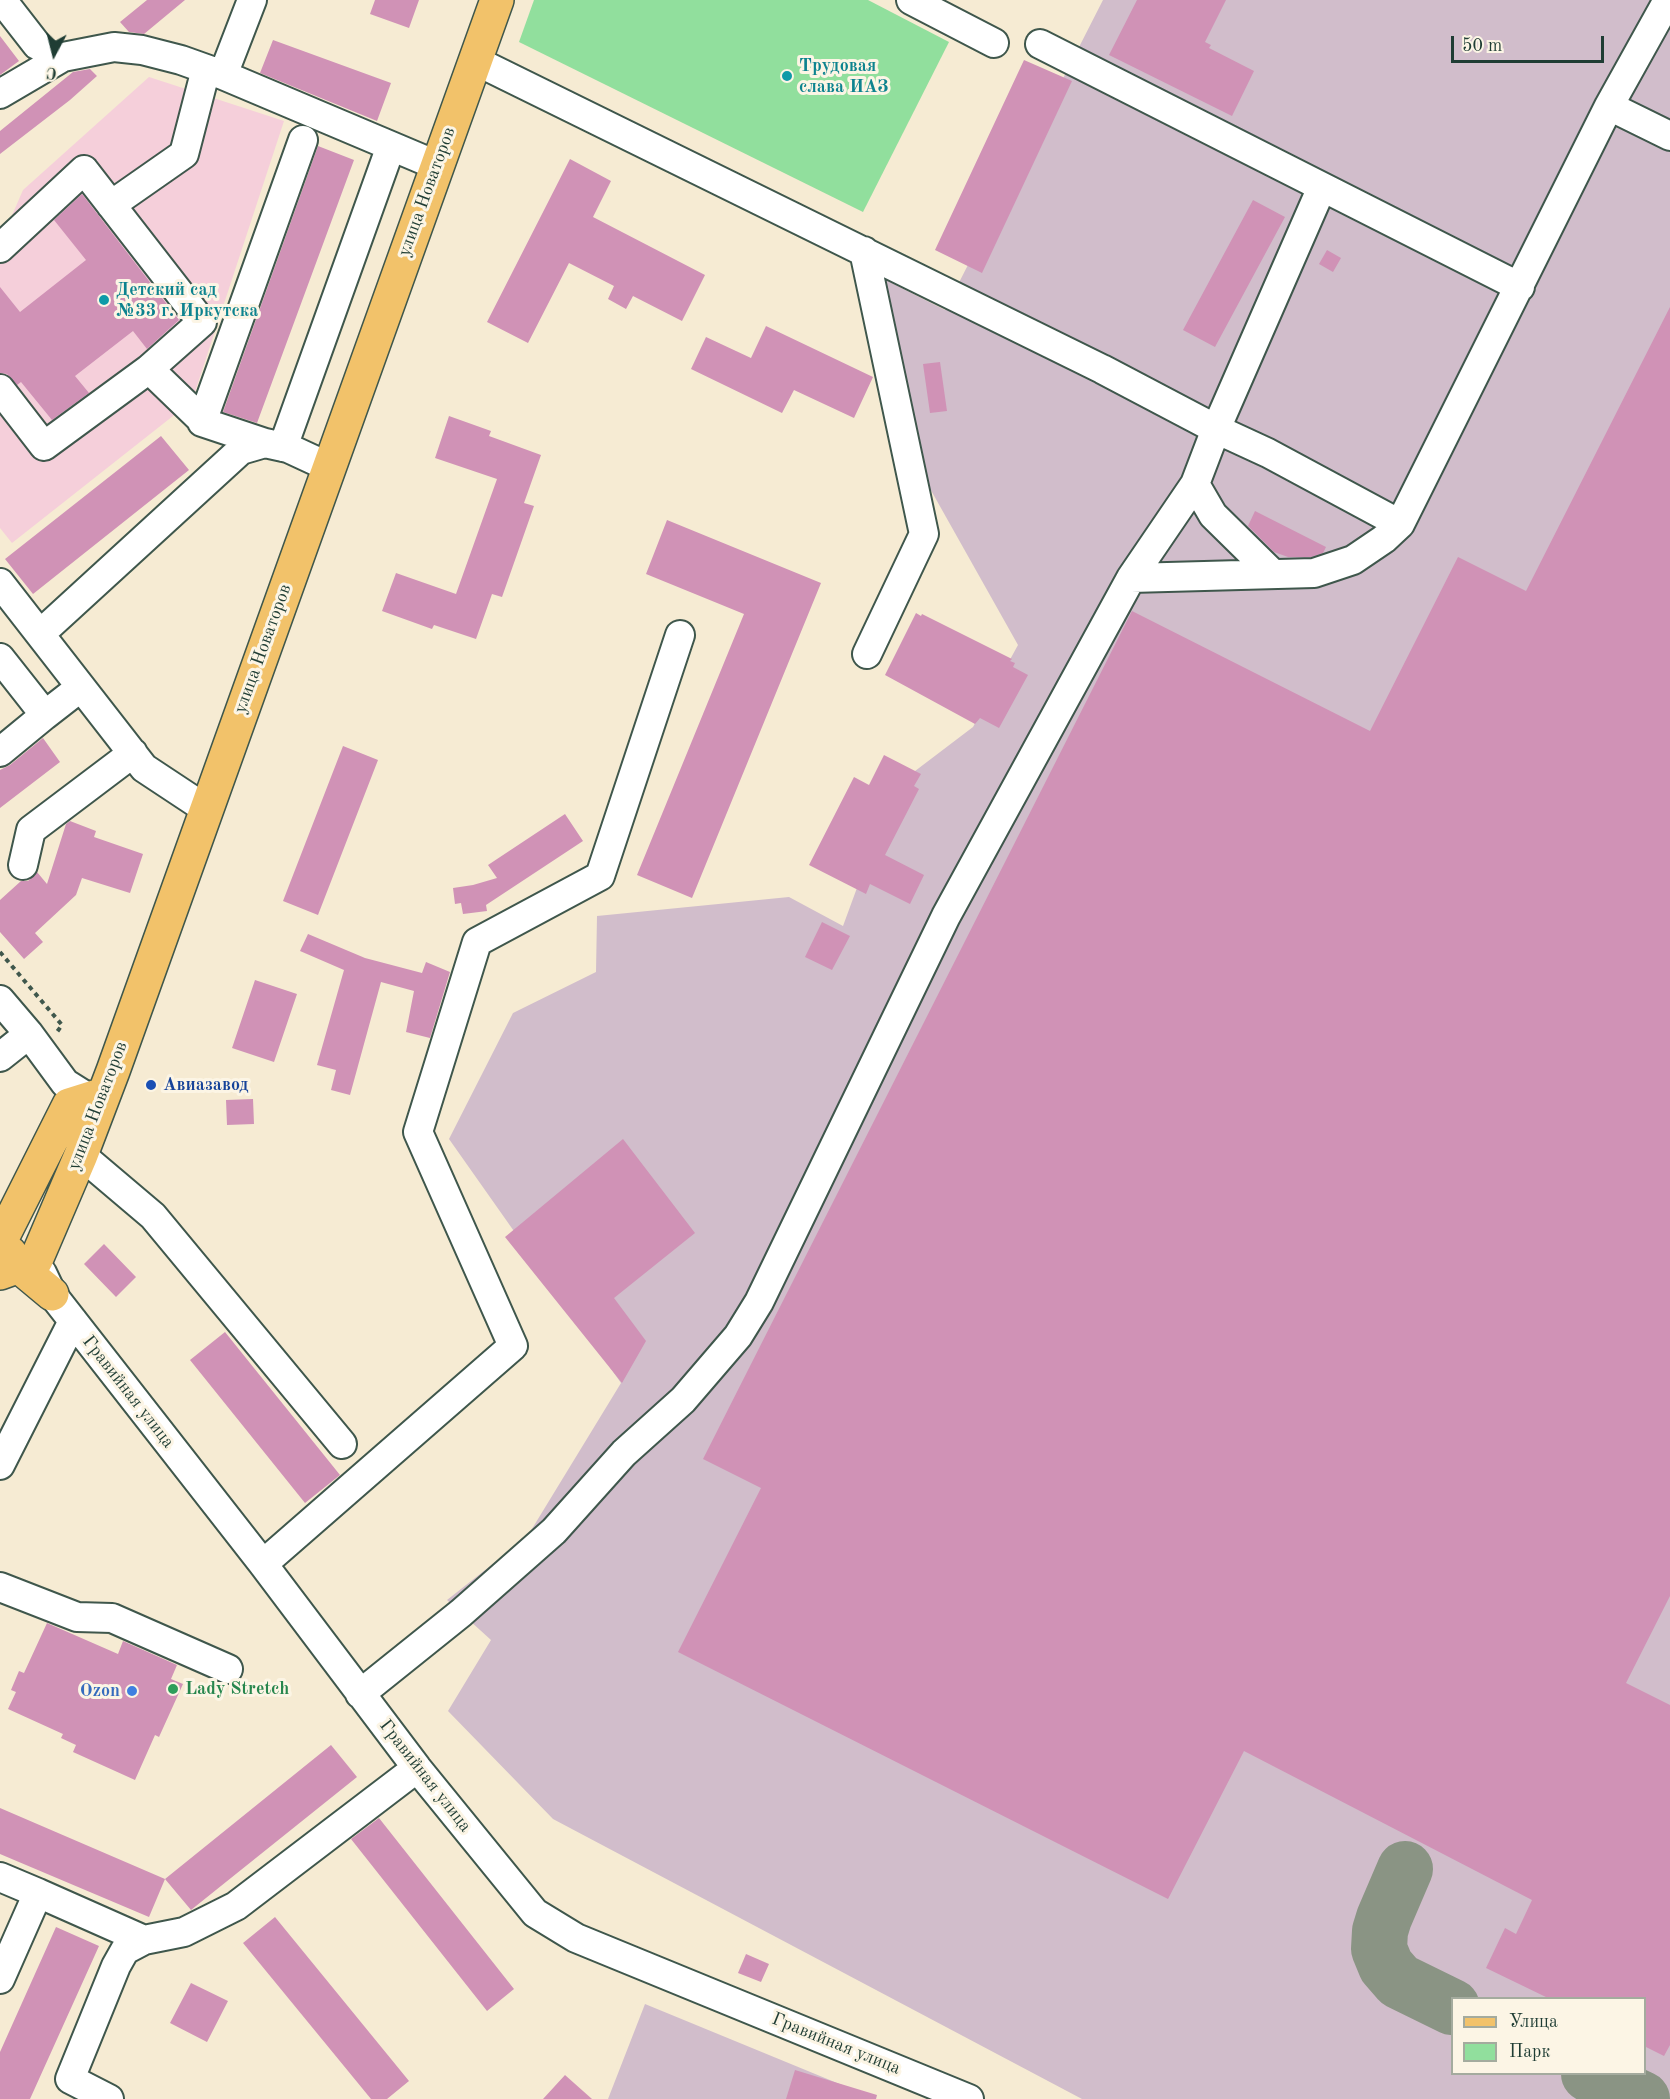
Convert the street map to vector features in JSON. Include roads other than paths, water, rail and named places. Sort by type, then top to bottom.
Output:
[{"type":"main road","name":"улица Новаторов","points":[[36,1260],[81,1155],[99,1098],[206,809],[497,0]]},
{"type":"main road","points":[[52,1294],[10,1259],[4,1235],[69,1105],[99,1098]]},
{"type":"main road","points":[[0,1273],[36,1260]]},
{"type":"street","points":[[2,0],[37,45]]},
{"type":"street","points":[[111,205],[184,154],[214,72],[252,0]]},
{"type":"street","points":[[911,0],[994,42]]},
{"type":"street","points":[[1131,578],[1314,573],[1353,560],[1384,539],[1400,524],[1609,106],[1668,0]]},
{"type":"street","points":[[1040,44],[1520,287]]},
{"type":"street","points":[[0,94],[63,57],[114,47],[142,50],[214,72],[436,165]]},
{"type":"street","points":[[474,60],[1092,364],[1216,429],[1268,453],[1400,524]]},
{"type":"street","points":[[1609,106],[1670,136]]},
{"type":"street","points":[[205,423],[202,422],[303,140]]},
{"type":"street","points":[[274,445],[391,146]]},
{"type":"street","points":[[0,248],[84,170],[202,322],[149,369],[44,446],[0,389]]},
{"type":"street","points":[[360,1694],[461,1613],[554,1531],[624,1453],[683,1400],[738,1336],[759,1302],[946,916],[1131,578],[1196,484],[1216,429],[1322,187]]},
{"type":"street","points":[[864,251],[924,534],[867,654]]},
{"type":"street","points":[[149,369],[205,423],[274,445],[329,466]]},
{"type":"street","points":[[0,649],[36,629],[241,450],[274,445]]},
{"type":"street","points":[[1196,484],[1213,515],[1273,574]]},
{"type":"street","points":[[0,583],[144,768],[206,809]]},
{"type":"street","points":[[263,1564],[513,1346],[418,1132],[477,942],[600,876],[680,635]]},
{"type":"street","points":[[0,658],[45,715]]},
{"type":"street","points":[[0,752],[81,687]]},
{"type":"street","points":[[23,865],[31,830],[133,753]]},
{"type":"street","points":[[0,1000],[29,1034],[65,1083],[99,1098]]},
{"type":"street","points":[[0,1057],[29,1034]]},
{"type":"street","points":[[81,1155],[153,1216],[342,1444]]},
{"type":"street","name":"Гравийная улица","points":[[36,1260],[52,1294],[263,1564],[417,1768],[535,1913],[576,1938],[914,2088],[969,2099]]},
{"type":"street","points":[[0,1465],[73,1321]]},
{"type":"street","points":[[0,1587],[77,1617],[112,1618],[228,1669]]},
{"type":"street","points":[[109,2099],[70,2079],[116,1966],[125,1950],[144,1940],[184,1932],[236,1906],[417,1768]]},
{"type":"street","points":[[0,1877],[144,1940]]},
{"type":"street","points":[[0,1979],[38,1893]]},
{"type":"place","name":"Трудовая слава ИАЗ","points":[[787,76]]},
{"type":"place","name":"Детский сад №33 г. Иркутска","points":[[104,300]]},
{"type":"place","name":"Авиазавод","points":[[151,1085]]},
{"type":"place","name":"Lady Stretch","points":[[173,1689]]},
{"type":"place","name":"Ozon","points":[[132,1691]]}]
